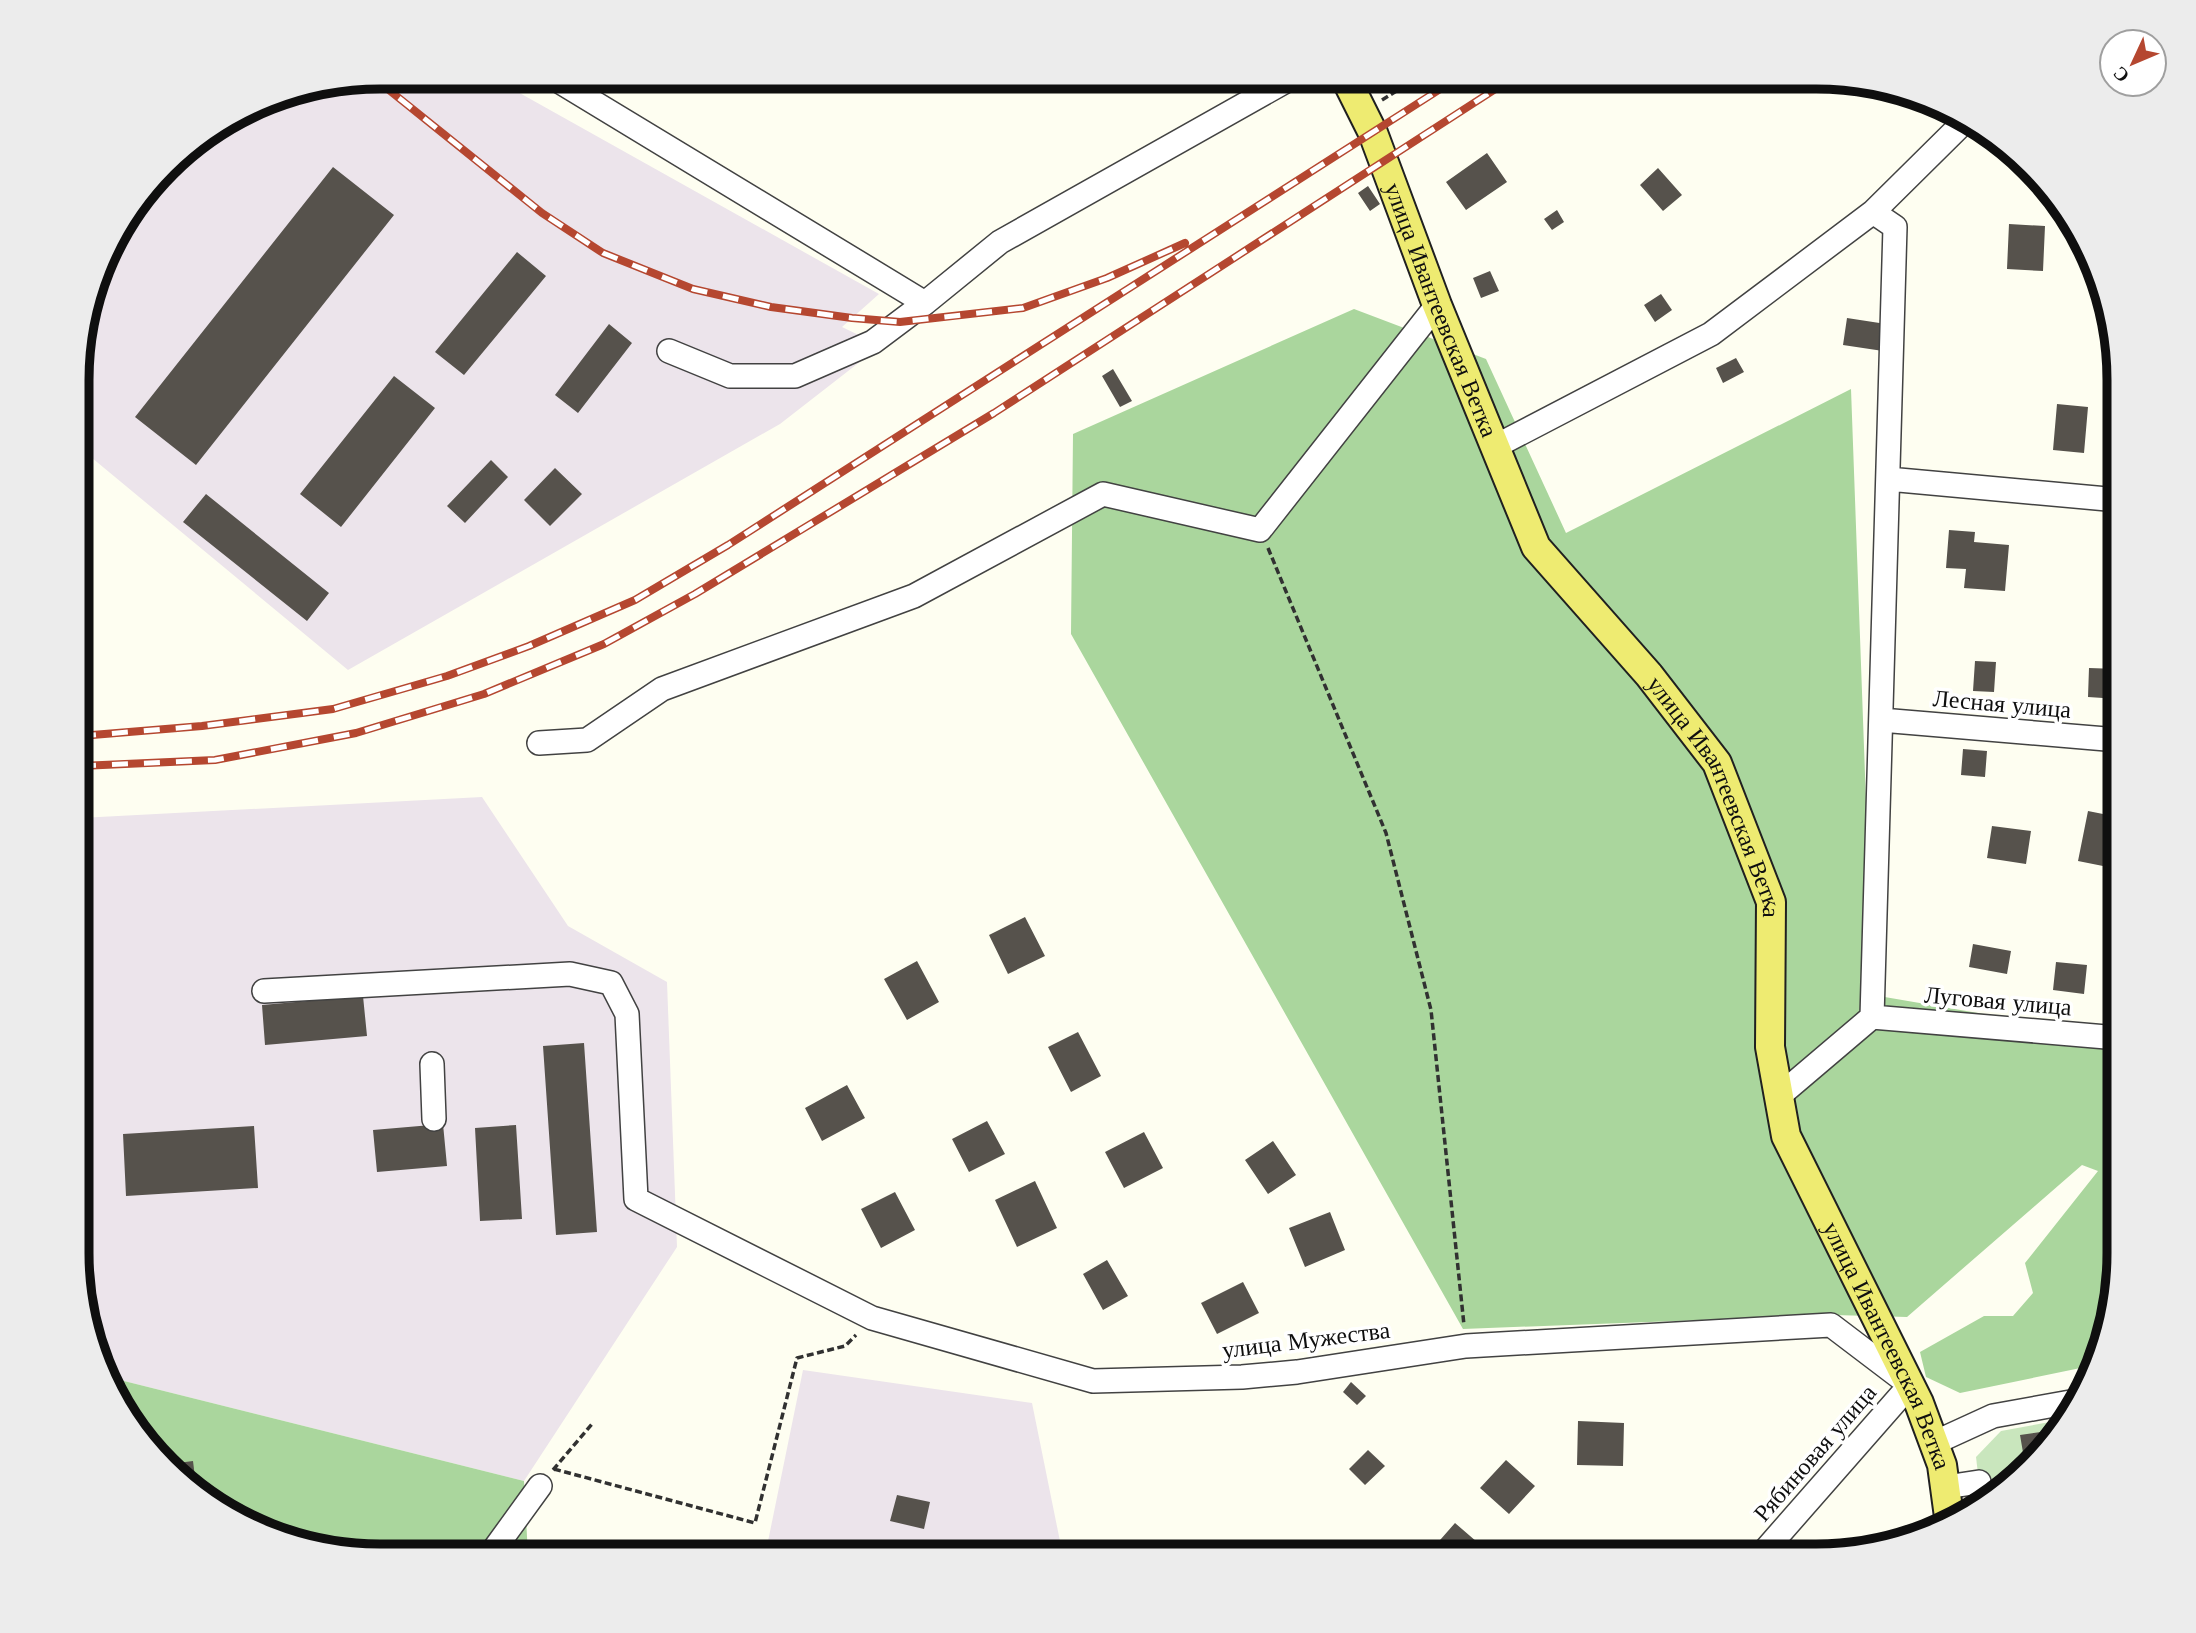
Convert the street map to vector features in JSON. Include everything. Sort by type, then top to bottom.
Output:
[{"type":"main road","name":"улица Ивантеевская Ветка","points":[[1351,89],[1384,160],[1437,305],[1536,547],[1649,675],[1717,763],[1771,902],[1770,1047],[1786,1136],[1910,1385],[1942,1465],[1949,1512]]},
{"type":"street","points":[[572,89],[925,303]]},
{"type":"street","points":[[670,351],[730,376],[795,376],[873,342],[1000,242],[1272,89]]},
{"type":"street","points":[[1496,446],[1711,334],[1873,212],[1959,127]]},
{"type":"street","points":[[1779,1096],[1872,1017],[1895,227],[1873,212]]},
{"type":"street","points":[[539,743],[587,740],[662,689],[914,596],[1103,494],[1260,530],[1437,305]]},
{"type":"street","points":[[1888,479],[2107,499]]},
{"type":"street","name":"Лесная улица","points":[[1881,720],[2107,739]]},
{"type":"street","name":"улица Мужества","points":[[264,991],[570,974],[611,983],[627,1014],[636,1199],[872,1318],[1093,1381],[1242,1377],[1297,1372],[1466,1346],[1831,1325],[1910,1385]]},
{"type":"street","name":"Луговая улица","points":[[1872,1017],[2107,1037]]},
{"type":"street","points":[[432,1064],[434,1119]]},
{"type":"street","name":"Рябиновая улица","points":[[1771,1544],[1910,1385]]},
{"type":"street","points":[[1934,1443],[1993,1416],[2065,1403]]},
{"type":"street","points":[[499,1544],[547,1478]]},
{"type":"street","points":[[1946,1487],[1979,1482]]},
{"type":"path","points":[[1363,112],[1401,89]]},
{"type":"path","points":[[1260,530],[1386,833],[1431,1010],[1466,1346]]},
{"type":"path","points":[[592,1424],[547,1478],[755,1523],[797,1358],[845,1346],[872,1318]]},
{"type":"shaded area","points":[[380,89],[512,89],[879,294],[842,327],[879,347],[780,424],[348,670],[89,455],[92,342],[99,305],[111,269],[128,235],[149,203],[174,174],[203,149],[251,119],[323,95]]},
{"type":"shaded area","points":[[482,797],[568,926],[667,982],[677,1247],[524,1481],[118,1379],[96,1313],[89,1220],[89,818]]},
{"type":"shaded area","points":[[803,1370],[1032,1403],[1061,1544],[767,1544]]},
{"type":"green space","points":[[1354,309],[1486,359],[1566,533],[1851,389],[1873,995],[2107,1035],[2106,1272],[2097,1328],[2083,1367],[1960,1393],[1926,1377],[1920,1352],[1984,1316],[2013,1316],[2033,1293],[2025,1263],[2098,1171],[2082,1165],[1907,1317],[1834,1315],[1463,1329],[1071,634],[1073,434]]},
{"type":"green space","points":[[118,1379],[524,1481],[527,1544],[380,1544],[305,1534],[251,1514],[188,1472],[149,1430]]},
{"type":"green space","points":[[2053,1421],[2022,1459],[1980,1493],[1976,1457],[2001,1431]]},
{"type":"building","points":[[1487,153],[1507,182],[1466,210],[1446,182]]},
{"type":"building","points":[[333,167],[394,215],[196,465],[135,417]]},
{"type":"building","points":[[1658,168],[1682,195],[1663,211],[1640,185]]},
{"type":"building","points":[[1368,186],[1380,204],[1370,211],[1358,193]]},
{"type":"building","points":[[1557,210],[1564,222],[1552,230],[1544,219]]},
{"type":"building","points":[[2009,224],[2045,226],[2043,271],[2007,269]]},
{"type":"building","points":[[517,252],[546,276],[464,375],[435,352]]},
{"type":"building","points":[[1490,271],[1499,291],[1481,298],[1473,278]]},
{"type":"building","points":[[1661,294],[1672,310],[1655,322],[1644,305]]},
{"type":"building","points":[[1847,318],[1886,324],[1883,351],[1843,345]]},
{"type":"building","points":[[609,324],[632,343],[578,413],[555,395]]},
{"type":"building","points":[[1736,358],[1744,372],[1723,383],[1716,368]]},
{"type":"building","points":[[1113,369],[1132,401],[1120,407],[1102,376]]},
{"type":"building","points":[[394,376],[435,408],[341,527],[300,494]]},
{"type":"building","points":[[2057,404],[2088,407],[2084,453],[2053,450]]},
{"type":"building","points":[[491,460],[508,477],[465,523],[447,506]]},
{"type":"building","points":[[555,468],[582,494],[550,526],[524,500]]},
{"type":"building","points":[[206,494],[329,593],[307,621],[183,522]]},
{"type":"building","points":[[1949,530],[1975,532],[1974,542],[2009,545],[2005,591],[1964,588],[1966,569],[1946,568]]},
{"type":"building","points":[[1975,661],[1996,662],[1994,692],[1973,691]]},
{"type":"building","points":[[2089,668],[2107,669],[2107,698],[2088,697]]},
{"type":"building","points":[[1963,749],[1987,751],[1985,777],[1961,775]]},
{"type":"building","points":[[2088,811],[2107,815],[2107,867],[2078,861]]},
{"type":"building","points":[[1992,826],[2031,831],[2026,864],[1987,858]]},
{"type":"building","points":[[1025,917],[1045,956],[1008,974],[989,935]]},
{"type":"building","points":[[1973,944],[2011,951],[2007,974],[1969,967]]},
{"type":"building","points":[[917,961],[939,1002],[907,1020],[884,979]]},
{"type":"building","points":[[2056,962],[2087,965],[2084,994],[2053,990]]},
{"type":"building","points":[[363,996],[367,1036],[265,1045],[262,1005]]},
{"type":"building","points":[[1078,1032],[1101,1076],[1071,1092],[1048,1047]]},
{"type":"building","points":[[584,1043],[597,1232],[556,1235],[543,1046]]},
{"type":"building","points":[[847,1085],[865,1118],[822,1141],[805,1108]]},
{"type":"building","points":[[987,1121],[1005,1154],[969,1172],[952,1139]]},
{"type":"building","points":[[443,1124],[447,1166],[377,1172],[373,1130]]},
{"type":"building","points":[[516,1125],[522,1219],[480,1221],[475,1128]]},
{"type":"building","points":[[254,1126],[258,1188],[126,1196],[123,1134]]},
{"type":"building","points":[[1144,1132],[1163,1168],[1124,1188],[1105,1152]]},
{"type":"building","points":[[1273,1141],[1296,1175],[1268,1194],[1245,1160]]},
{"type":"building","points":[[1035,1181],[1057,1228],[1017,1247],[995,1200]]},
{"type":"building","points":[[895,1192],[915,1230],[881,1248],[861,1209]]},
{"type":"building","points":[[1330,1212],[1345,1250],[1305,1267],[1289,1228]]},
{"type":"building","points":[[1107,1260],[1128,1296],[1103,1310],[1083,1274]]},
{"type":"building","points":[[1243,1282],[1259,1313],[1217,1334],[1201,1303]]},
{"type":"building","points":[[1351,1382],[1366,1396],[1357,1405],[1343,1392]]},
{"type":"building","points":[[1578,1421],[1624,1423],[1623,1466],[1577,1465]]},
{"type":"building","points":[[2046,1431],[2024,1457],[2020,1435]]},
{"type":"building","points":[[1368,1450],[1385,1466],[1365,1485],[1349,1469]]},
{"type":"building","points":[[1506,1460],[1535,1486],[1509,1514],[1480,1488]]},
{"type":"building","points":[[193,1461],[195,1478],[188,1472],[178,1463]]},
{"type":"building","points":[[897,1495],[930,1502],[924,1529],[890,1521]]},
{"type":"building","points":[[1455,1523],[1479,1544],[1437,1544]]},
{"type":"railway","points":[[388,89],[542,213],[603,253],[693,289],[771,307],[900,322],[1023,308],[1107,278],[1185,243]]},
{"type":"railway","points":[[89,735],[202,726],[333,709],[447,676],[529,646],[635,600],[728,545],[1440,89]]},
{"type":"railway","points":[[89,766],[215,760],[356,733],[484,694],[604,644],[695,594],[994,413],[1495,89]]}]
